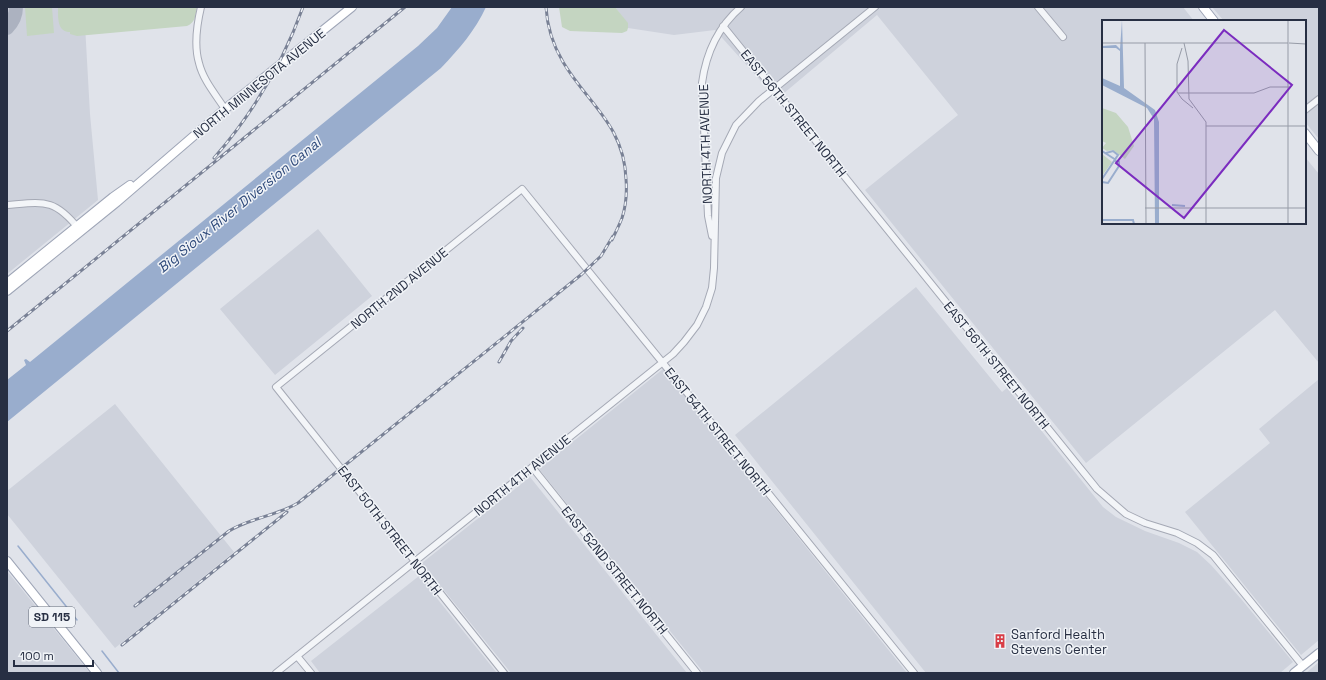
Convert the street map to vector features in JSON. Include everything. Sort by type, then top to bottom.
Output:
[{"type":"main road","name":"NORTH MINNESOTA AVENUE","points":[[7,291],[79,229],[352,7]]},
{"type":"main road","points":[[1203,7],[1213,20]]},
{"type":"main road","points":[[1306,134],[1319,150]]},
{"type":"main road","name":"NORTH MINNESOTA AVENUE","points":[[7,283],[79,229]]},
{"type":"main road","name":"SD 115","points":[[7,561],[98,673]]},
{"type":"main road","points":[[1294,673],[1319,653]]},
{"type":"street","points":[[201,7],[197,32],[198,62],[205,77],[225,109]]},
{"type":"street","name":"NORTH 4TH AVENUE","points":[[714,244],[708,216],[702,83],[709,54],[723,26],[742,7]]},
{"type":"street","name":"NORTH 4TH AVENUE","points":[[276,673],[663,362],[684,342],[704,312],[711,293],[713,278],[716,178],[722,153],[731,134],[743,116],[759,101],[875,7]]},
{"type":"street","points":[[1038,7],[1063,37]]},
{"type":"street","name":"EAST 56TH STREET NORTH","points":[[723,26],[1097,489],[1126,514],[1145,523],[1177,533],[1197,543],[1213,555],[1303,666]]},
{"type":"street","points":[[1306,109],[1319,99]]},
{"type":"street","name":"EAST 54TH STREET NORTH","points":[[522,189],[914,673]]},
{"type":"street","name":"NORTH 2ND AVENUE","points":[[276,387],[522,189]]},
{"type":"street","points":[[7,205],[41,203],[51,204],[62,210],[79,229]]},
{"type":"street","name":"EAST 50TH STREET NORTH","points":[[276,387],[504,673]]},
{"type":"street","name":"EAST 52ND STREET NORTH","points":[[532,467],[697,673]]},
{"type":"street","points":[[298,656],[311,673]]},
{"type":"shaded area","points":[[7,7],[84,7],[90,114],[98,200],[7,274]]},
{"type":"shaded area","points":[[615,7],[1183,7],[1193,20],[1102,20],[1102,224],[1306,224],[1306,158],[1319,174],[1319,363],[1275,310],[1086,463],[865,190],[958,115],[877,15],[777,99],[715,30],[674,35],[628,28],[627,23]]},
{"type":"shaded area","points":[[1212,7],[1319,7],[1319,139],[1306,123],[1306,20],[1223,20]]},
{"type":"shaded area","points":[[318,229],[372,296],[275,375],[220,309]]},
{"type":"shaded area","points":[[916,287],[1002,392],[1007,388],[1103,507],[1116,517],[1145,531],[1179,543],[1197,552],[1211,565],[1242,600],[1293,662],[1280,673],[926,673],[735,435]]},
{"type":"shaded area","points":[[663,369],[907,673],[704,673],[539,469]]},
{"type":"shaded area","points":[[1319,379],[1319,640],[1301,655],[1185,512],[1270,443],[1259,429]]},
{"type":"shaded area","points":[[115,404],[234,552],[115,648],[7,514],[7,491]]},
{"type":"shaded area","points":[[530,477],[687,673],[511,673],[422,563]]},
{"type":"shaded area","points":[[7,571],[90,673],[7,673]]},
{"type":"shaded area","points":[[419,576],[497,673],[320,673],[311,661]]},
{"type":"shaded area","points":[[1319,662],[1319,673],[1306,673]]},
{"type":"green space","points":[[25,7],[52,7],[54,33],[27,36]]},
{"type":"green space","points":[[58,7],[197,7],[194,21],[187,26],[77,36],[70,34],[70,32],[63,30],[60,27]]},
{"type":"green space","points":[[559,7],[615,7],[628,23],[628,28],[627,31],[622,33],[570,31],[562,27]]},
{"type":"water","name":"Big Sioux River Diversion Canal","points":[[452,7],[486,7],[477,24],[466,39],[441,68],[7,422],[7,380],[26,365],[24,360],[26,359],[30,362],[418,46],[437,28]]},
{"type":"waterway","points":[[18,546],[77,620]]},
{"type":"waterway","points":[[102,651],[119,673]]},
{"type":"taxiway","points":[[7,28],[14,19],[16,7]]},
{"type":"railway","points":[[214,158],[242,123],[266,87],[286,48],[303,7]]},
{"type":"railway","points":[[7,331],[405,7]]},
{"type":"railway","points":[[546,7],[549,28],[559,56],[612,129],[624,160],[626,184],[625,204],[622,218],[612,240]]},
{"type":"railway","points":[[135,606],[229,531],[298,503],[582,274],[601,256],[613,236]]},
{"type":"railway","points":[[499,362],[511,341],[523,328]]},
{"type":"railway","points":[[122,645],[287,512]]},
{"type":"place","name":"Sanford Health Stevens Center","points":[[1000,641]]}]
